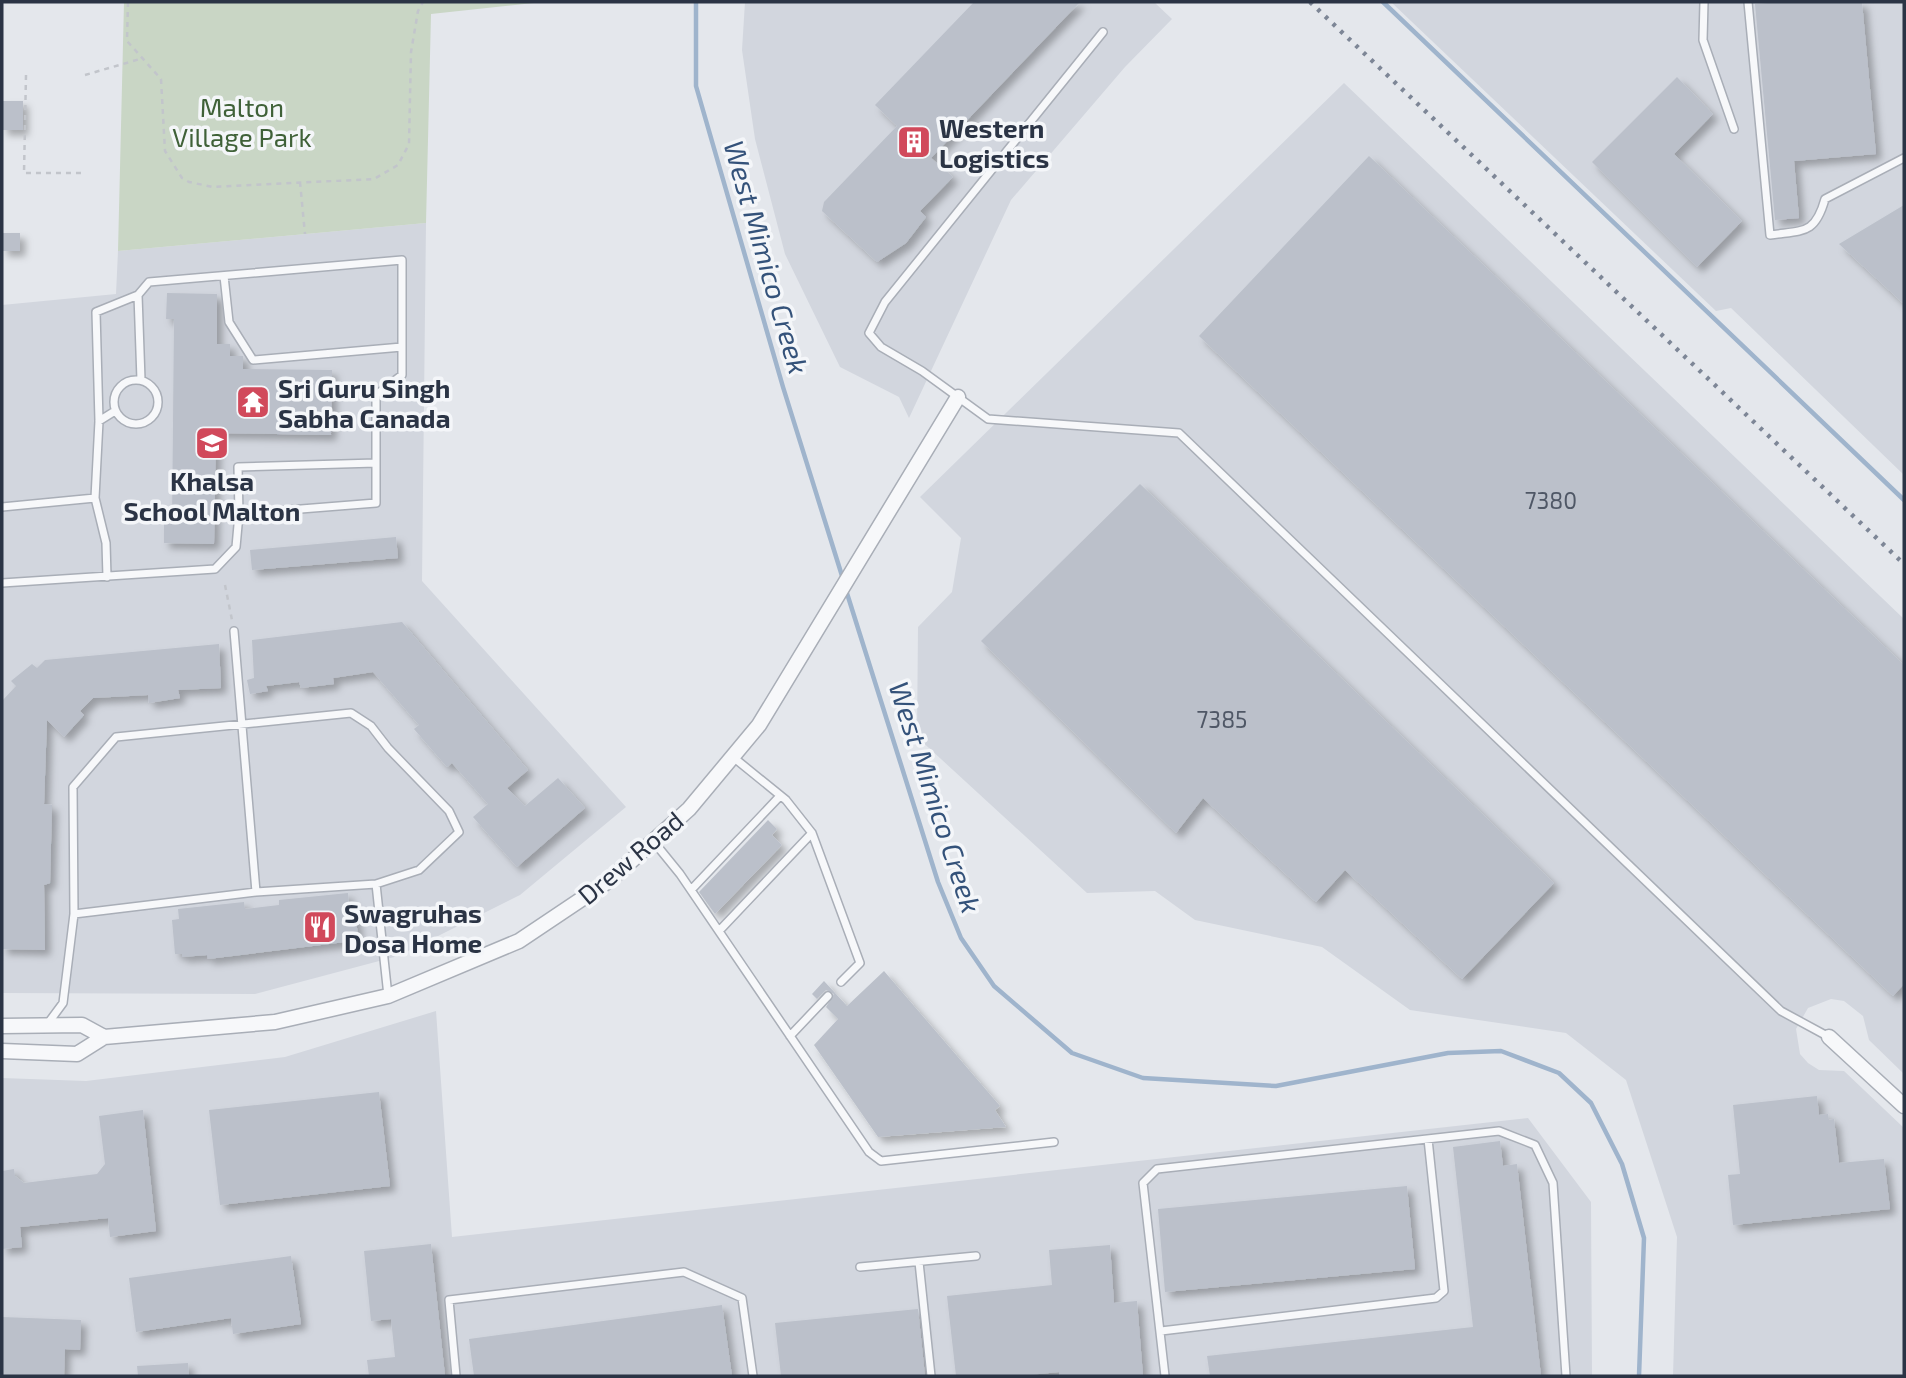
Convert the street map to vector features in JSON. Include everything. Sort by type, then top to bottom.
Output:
[{"type":"street","name":"Drew Road","points":[[2,1051],[77,1054],[104,1037],[275,1022],[388,996],[519,941],[610,880],[689,809],[759,725],[865,546],[958,397]]},
{"type":"street","name":"Drew Road","points":[[2,1026],[82,1025],[104,1037]]},
{"type":"street","points":[[1829,1037],[1904,1106]]},
{"type":"lane","points":[[1704,2],[1703,40],[1734,129]]},
{"type":"lane","points":[[1748,2],[1770,235],[1809,230],[1819,220],[1825,199],[1904,158]]},
{"type":"lane","points":[[1103,32],[885,302],[869,333],[881,347],[988,419],[1179,433],[1781,1011],[1829,1037]]},
{"type":"lane","points":[[107,577],[106,543],[95,498],[99,421],[96,312],[138,295],[149,282],[402,260],[402,374],[376,395],[376,503],[239,514]]},
{"type":"lane","points":[[224,276],[229,322],[253,360],[402,347]]},
{"type":"lane","points":[[138,295],[141,380],[157,395],[158,402],[152,416],[139,424],[132,424],[115,411],[114,397],[121,385],[141,380]]},
{"type":"lane","points":[[99,421],[115,411]]},
{"type":"lane","points":[[2,583],[215,569],[236,547],[239,514],[238,467],[376,463]]},
{"type":"lane","points":[[2,508],[95,498]]},
{"type":"lane","points":[[234,631],[256,892]]},
{"type":"lane","points":[[46,1027],[63,1003],[74,914],[73,787],[116,737],[351,713],[371,726],[397,758],[449,811],[459,832],[419,870],[376,884],[256,892],[74,914]]},
{"type":"lane","points":[[732,757],[780,796],[812,833],[860,963],[841,982]]},
{"type":"lane","points":[[691,890],[780,796]]},
{"type":"lane","points":[[719,931],[812,833]]},
{"type":"lane","points":[[653,841],[691,890],[869,1152],[881,1161],[1054,1142]]},
{"type":"lane","points":[[376,884],[388,996]]},
{"type":"lane","points":[[790,1036],[828,996]]},
{"type":"lane","points":[[1165,1376],[1143,1183],[1157,1169],[1499,1131],[1535,1145],[1553,1182],[1566,1376]]},
{"type":"lane","points":[[1161,1331],[1436,1298],[1444,1291],[1428,1139]]},
{"type":"lane","points":[[860,1267],[976,1256]]},
{"type":"lane","points":[[919,1262],[931,1376]]},
{"type":"lane","points":[[456,1376],[449,1300],[684,1272],[742,1298],[753,1376]]},
{"type":"path","points":[[128,2],[127,41],[140,59],[162,79],[166,151],[182,178],[213,187],[374,179],[398,165],[409,144],[411,52],[418,11],[423,2]]},
{"type":"path","points":[[85,75],[140,59]]},
{"type":"path","points":[[26,75],[24,173],[85,173]]},
{"type":"path","points":[[300,182],[305,234]]},
{"type":"path","points":[[225,585],[234,631]]},
{"type":"shaded area","points":[[745,2],[1154,2],[1172,19],[1125,67],[1011,200],[909,418],[899,397],[840,367],[785,254],[755,139],[742,50]]},
{"type":"shaded area","points":[[1391,2],[1904,2],[1904,475],[1731,308],[1716,311]]},
{"type":"shaded area","points":[[1344,83],[1904,619],[1904,1074],[1869,1040],[1863,1016],[1844,1001],[1831,999],[1808,1008],[1796,1029],[1800,1054],[1808,1063],[1819,1070],[1844,1071],[1904,1128],[1904,1376],[1673,1376],[1677,1237],[1626,1080],[1566,1033],[1410,1010],[1322,947],[1195,920],[1155,891],[1087,893],[917,737],[918,627],[952,592],[961,538],[920,497]]},
{"type":"shaded area","points":[[426,223],[422,581],[626,807],[520,895],[398,956],[255,994],[2,993],[2,305],[116,294],[118,251]]},
{"type":"shaded area","points":[[436,1011],[452,1237],[1528,1118],[1591,1202],[1592,1376],[2,1376],[2,1078],[86,1081],[285,1057]]},
{"type":"green space","name":"Malton Village Park","points":[[124,2],[543,2],[431,14],[426,223],[118,251]]},
{"type":"building","name":"Western Logistics","points":[[974,2],[1080,2],[931,158],[953,177],[920,211],[926,217],[906,243],[877,262],[822,211],[824,202],[897,126],[875,105]]},
{"type":"building","points":[[1862,2],[1876,154],[1794,161],[1799,218],[1775,220],[1755,4]]},
{"type":"building","points":[[1677,77],[1713,114],[1674,154],[1742,221],[1697,267],[1592,162]]},
{"type":"building","points":[[2,101],[23,101],[23,130],[2,130]]},
{"type":"building","points":[[1369,156],[1904,665],[1904,984],[1893,996],[1199,336]]},
{"type":"building","points":[[1904,205],[1904,304],[1839,244]]},
{"type":"building","points":[[2,233],[20,233],[20,251],[2,251]]},
{"type":"building","name":"Sri Guru Singh Sabha Canada","points":[[167,293],[217,294],[217,344],[230,344],[230,356],[243,356],[243,369],[332,370],[331,435],[216,433],[214,544],[164,543],[164,524],[172,524],[174,319],[166,319]]},
{"type":"building","points":[[1140,484],[1554,883],[1462,979],[1345,870],[1316,902],[1203,798],[1176,833],[981,641]]},
{"type":"building","points":[[396,537],[398,558],[252,570],[250,550]]},
{"type":"building","points":[[402,622],[528,770],[507,788],[525,806],[558,778],[585,808],[517,867],[473,817],[488,804],[452,763],[447,767],[414,729],[419,725],[373,672],[333,678],[334,684],[301,688],[299,682],[266,686],[268,691],[250,694],[247,680],[254,678],[252,640]]},
{"type":"building","points":[[219,644],[221,688],[178,690],[180,698],[149,703],[148,695],[93,698],[80,711],[84,715],[64,737],[47,720],[44,804],[52,805],[50,883],[44,885],[45,950],[2,949],[2,701],[16,686],[11,681],[32,664],[37,668],[45,660]]},
{"type":"building","points":[[768,820],[777,829],[772,835],[782,845],[715,914],[699,892]]},
{"type":"building","points":[[348,893],[349,904],[354,903],[358,936],[353,937],[353,941],[208,959],[207,955],[182,957],[182,954],[175,954],[172,920],[179,919],[178,909],[244,902],[245,909],[279,905],[279,900]]},
{"type":"building","points":[[884,971],[1000,1106],[995,1110],[1006,1127],[878,1137],[814,1045],[838,1019],[826,1007],[834,994],[826,990],[817,999],[812,994],[824,981],[847,1006]]},
{"type":"building","points":[[379,1092],[390,1186],[220,1205],[209,1110]]},
{"type":"building","points":[[1817,1096],[1819,1115],[1828,1114],[1829,1120],[1834,1119],[1839,1163],[1884,1159],[1890,1209],[1733,1225],[1728,1175],[1740,1174],[1733,1105]]},
{"type":"building","points":[[143,1110],[156,1231],[110,1237],[108,1218],[20,1227],[22,1247],[2,1249],[2,1171],[14,1169],[15,1176],[24,1183],[97,1174],[105,1164],[99,1116]]},
{"type":"building","points":[[1500,1141],[1503,1166],[1517,1164],[1541,1376],[1210,1376],[1207,1356],[1473,1327],[1453,1147]]},
{"type":"building","points":[[1407,1186],[1415,1269],[1165,1292],[1158,1209]]},
{"type":"building","points":[[431,1244],[445,1376],[369,1376],[367,1360],[395,1357],[391,1319],[371,1321],[364,1251]]},
{"type":"building","points":[[1110,1245],[1114,1303],[1137,1301],[1143,1376],[1059,1376],[1059,1372],[1018,1376],[956,1376],[947,1296],[1052,1285],[1049,1250]]},
{"type":"building","points":[[291,1256],[301,1324],[233,1334],[231,1318],[136,1332],[129,1278]]},
{"type":"building","points":[[722,1305],[732,1376],[474,1376],[469,1339]]},
{"type":"building","points":[[918,1309],[925,1376],[781,1376],[775,1323]]},
{"type":"building","points":[[2,1317],[81,1320],[80,1350],[65,1349],[64,1376],[2,1376]]},
{"type":"building","points":[[188,1363],[189,1376],[138,1376],[137,1366]]},
{"type":"waterway","name":"West Mimico Creek","points":[[696,2],[696,86],[783,387],[843,579]]},
{"type":"waterway","points":[[1383,2],[1904,500]]},
{"type":"waterway","name":"West Mimico Creek","points":[[845,587],[938,882],[961,938],[994,986],[1072,1053],[1143,1078],[1276,1086],[1448,1053],[1501,1051],[1559,1073],[1591,1103],[1622,1164],[1644,1238],[1639,1376]]},
{"type":"railway","points":[[1310,2],[1904,564]]},
{"type":"place","name":"Western Logistics","points":[[914,142]]},
{"type":"place","name":"Sri Guru Singh Sabha Canada","points":[[253,402]]},
{"type":"place","name":"Khalsa School Malton","points":[[212,443]]},
{"type":"place","name":"Swagruhas Dosa Home","points":[[320,927]]}]
